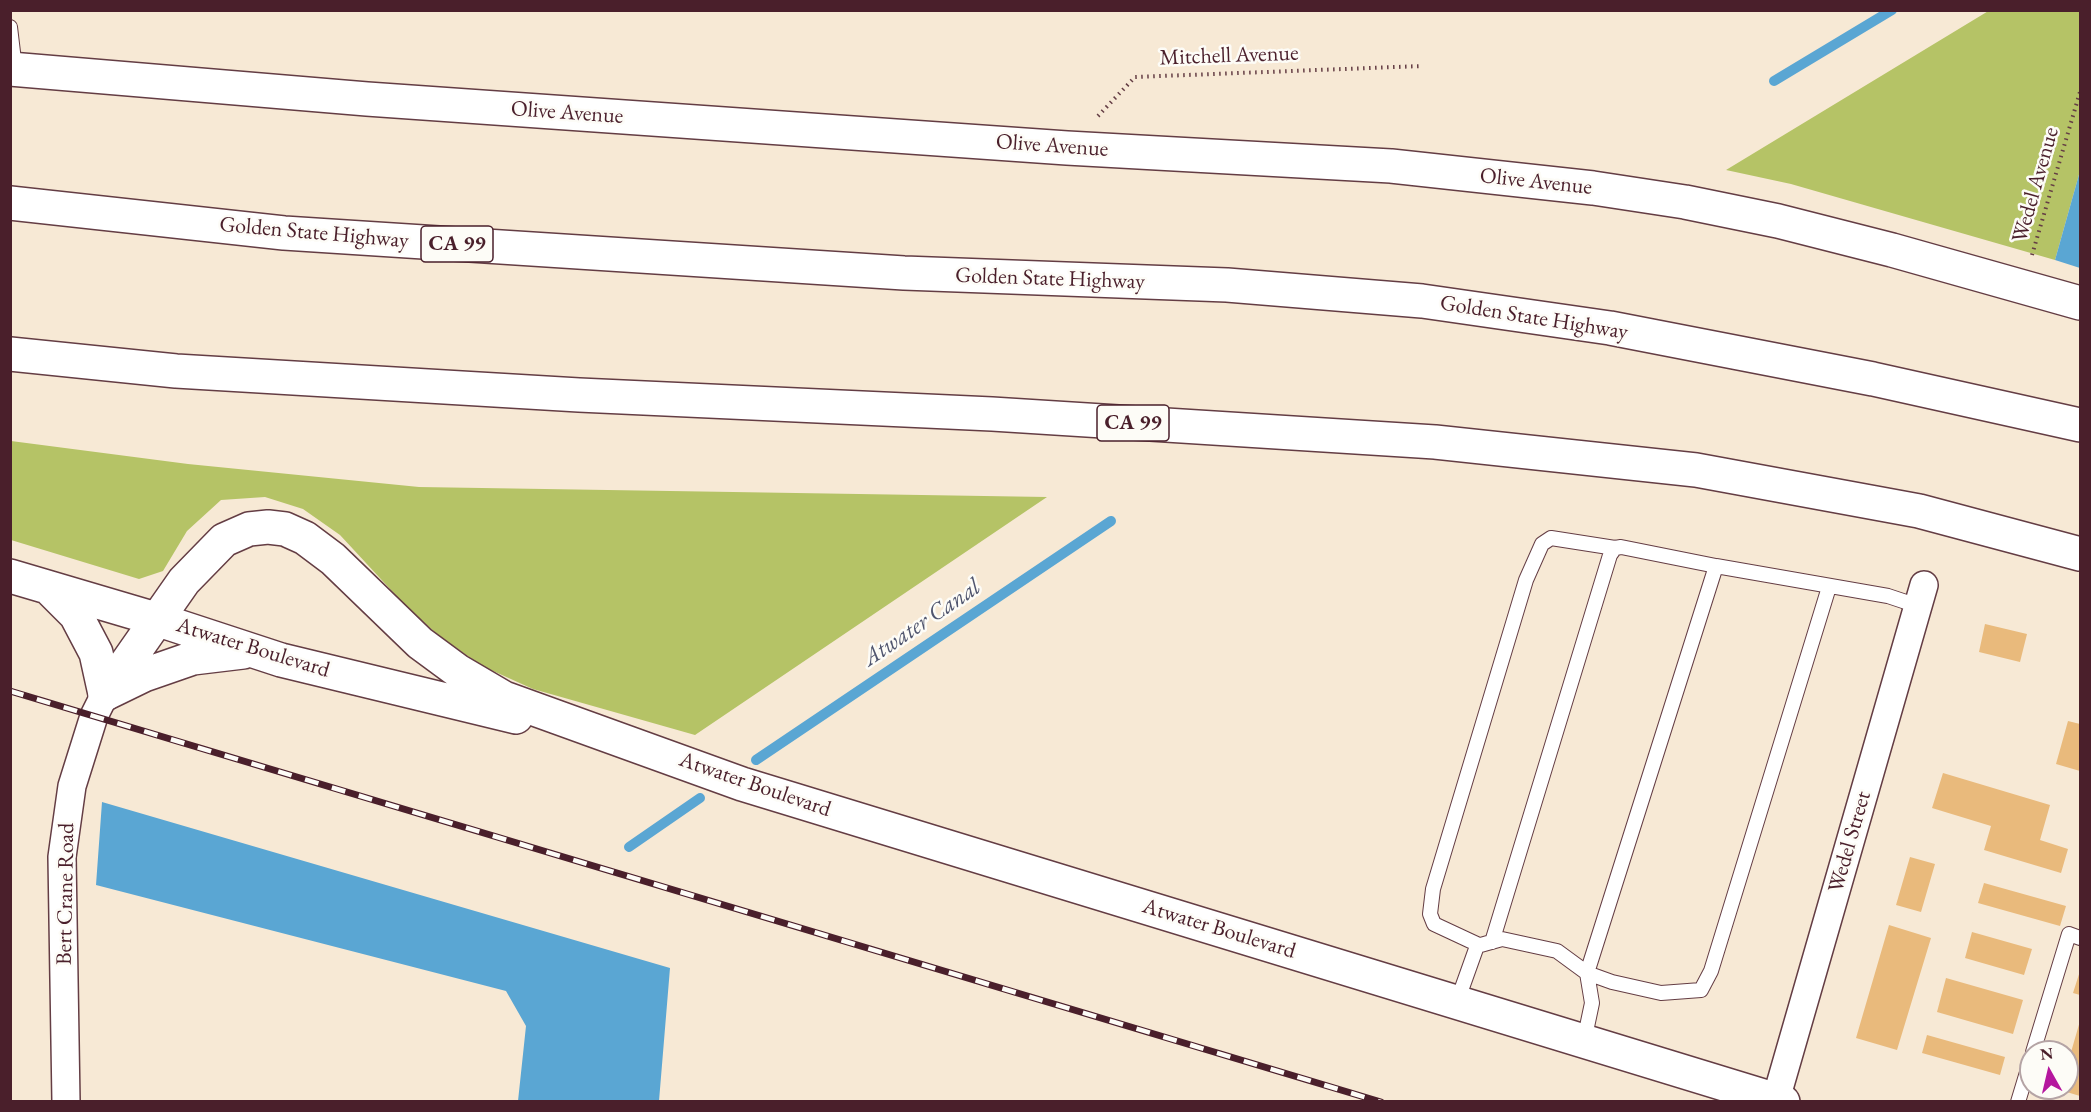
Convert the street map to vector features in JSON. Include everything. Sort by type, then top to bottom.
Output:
[{"type":"main road","name":"Olive Avenue","points":[[13,69],[379,100],[1067,148],[1391,166],[1593,188],[1685,202],[1778,221],[2080,303]]},
{"type":"main road","name":"Golden State Highway","points":[[10,203],[284,233],[904,273],[1227,285],[1422,301],[1610,328],[1873,379],[2080,425]]},
{"type":"main road","name":"CA 99","points":[[10,354],[199,372],[579,395],[992,414],[1435,442],[1696,470],[1919,511],[2080,554]]},
{"type":"main road","name":"Atwater Boulevard","points":[[656,752],[281,660],[159,620],[184,581],[224,540],[249,529],[268,527],[285,529],[305,538],[333,559],[420,643],[458,671],[504,698],[656,752],[742,784],[1780,1100]]},
{"type":"main road","points":[[10,576],[159,620]]},
{"type":"main road","points":[[47,586],[76,615],[96,653],[105,694],[144,675],[192,658],[257,652]]},
{"type":"main road","name":"Bert Crane Road","points":[[105,694],[159,620]]},
{"type":"street","name":"Wedel Street","points":[[1780,1100],[1921,596]]},
{"type":"street","name":"Bert Crane Road","points":[[66,1101],[62,857],[72,786],[94,716],[105,694]]},
{"type":"lane","points":[[10,27],[13,69]]},
{"type":"lane","points":[[1486,943],[1434,924],[1430,914],[1433,890],[1526,579],[1542,543],[1551,538],[1615,548],[1622,547],[1829,587],[1887,596],[1921,596]]},
{"type":"lane","points":[[1486,943],[1610,555],[1615,548]]},
{"type":"lane","points":[[1584,1041],[1592,1003],[1587,973],[1716,566]]},
{"type":"lane","points":[[1457,1002],[1476,946],[1502,939],[1557,951],[1587,973],[1612,982],[1661,993],[1701,990],[1711,971],[1829,587]]},
{"type":"lane","points":[[2037,1040],[2069,934],[2080,938]]},
{"type":"path","name":"Mitchell Avenue","points":[[1067,148],[1135,76],[1422,66]]},
{"type":"path","name":"Wedel Avenue","points":[[2023,287],[2080,92]]},
{"type":"green space","points":[[1990,10],[2080,11],[2080,171],[2055,260],[1791,184],[1726,170]]},
{"type":"green space","points":[[11,441],[188,464],[419,487],[1047,497],[695,735],[533,689],[482,666],[438,635],[404,604],[340,535],[303,509],[265,497],[221,500],[187,531],[163,571],[139,579],[11,540]]},
{"type":"water","points":[[2080,171],[2080,268],[2055,260]]},
{"type":"water","points":[[102,802],[670,968],[659,1101],[518,1101],[526,1026],[506,991],[96,885]]},
{"type":"building","points":[[1985,624],[2027,634],[2020,662],[1979,652]]},
{"type":"building","points":[[2068,721],[2080,724],[2080,771],[2056,764]]},
{"type":"building","points":[[1943,773],[2050,805],[2040,840],[2068,849],[2061,873],[1984,850],[1991,826],[1932,808]]},
{"type":"building","points":[[1910,857],[1935,864],[1921,912],[1896,905]]},
{"type":"building","points":[[1984,883],[2066,906],[2060,926],[1978,903]]},
{"type":"building","points":[[1889,925],[1931,938],[1897,1050],[1856,1038]]},
{"type":"building","points":[[1972,932],[2032,949],[2024,975],[1965,958]]},
{"type":"building","points":[[2080,971],[2080,995],[2073,993]]},
{"type":"building","points":[[1946,978],[2023,1000],[2013,1034],[1937,1012]]},
{"type":"building","points":[[2080,1021],[2080,1096],[2079,1040],[2075,1040]]},
{"type":"building","points":[[1927,1035],[2005,1057],[2000,1075],[1922,1053]]},
{"type":"waterway","name":"Atwater Canal","points":[[1774,81],[1892,10]]},
{"type":"waterway","name":"Atwater Canal","points":[[756,760],[1111,521]]},
{"type":"waterway","name":"Atwater Canal","points":[[629,847],[700,798]]},
{"type":"railway","points":[[10,691],[1381,1102]]}]
